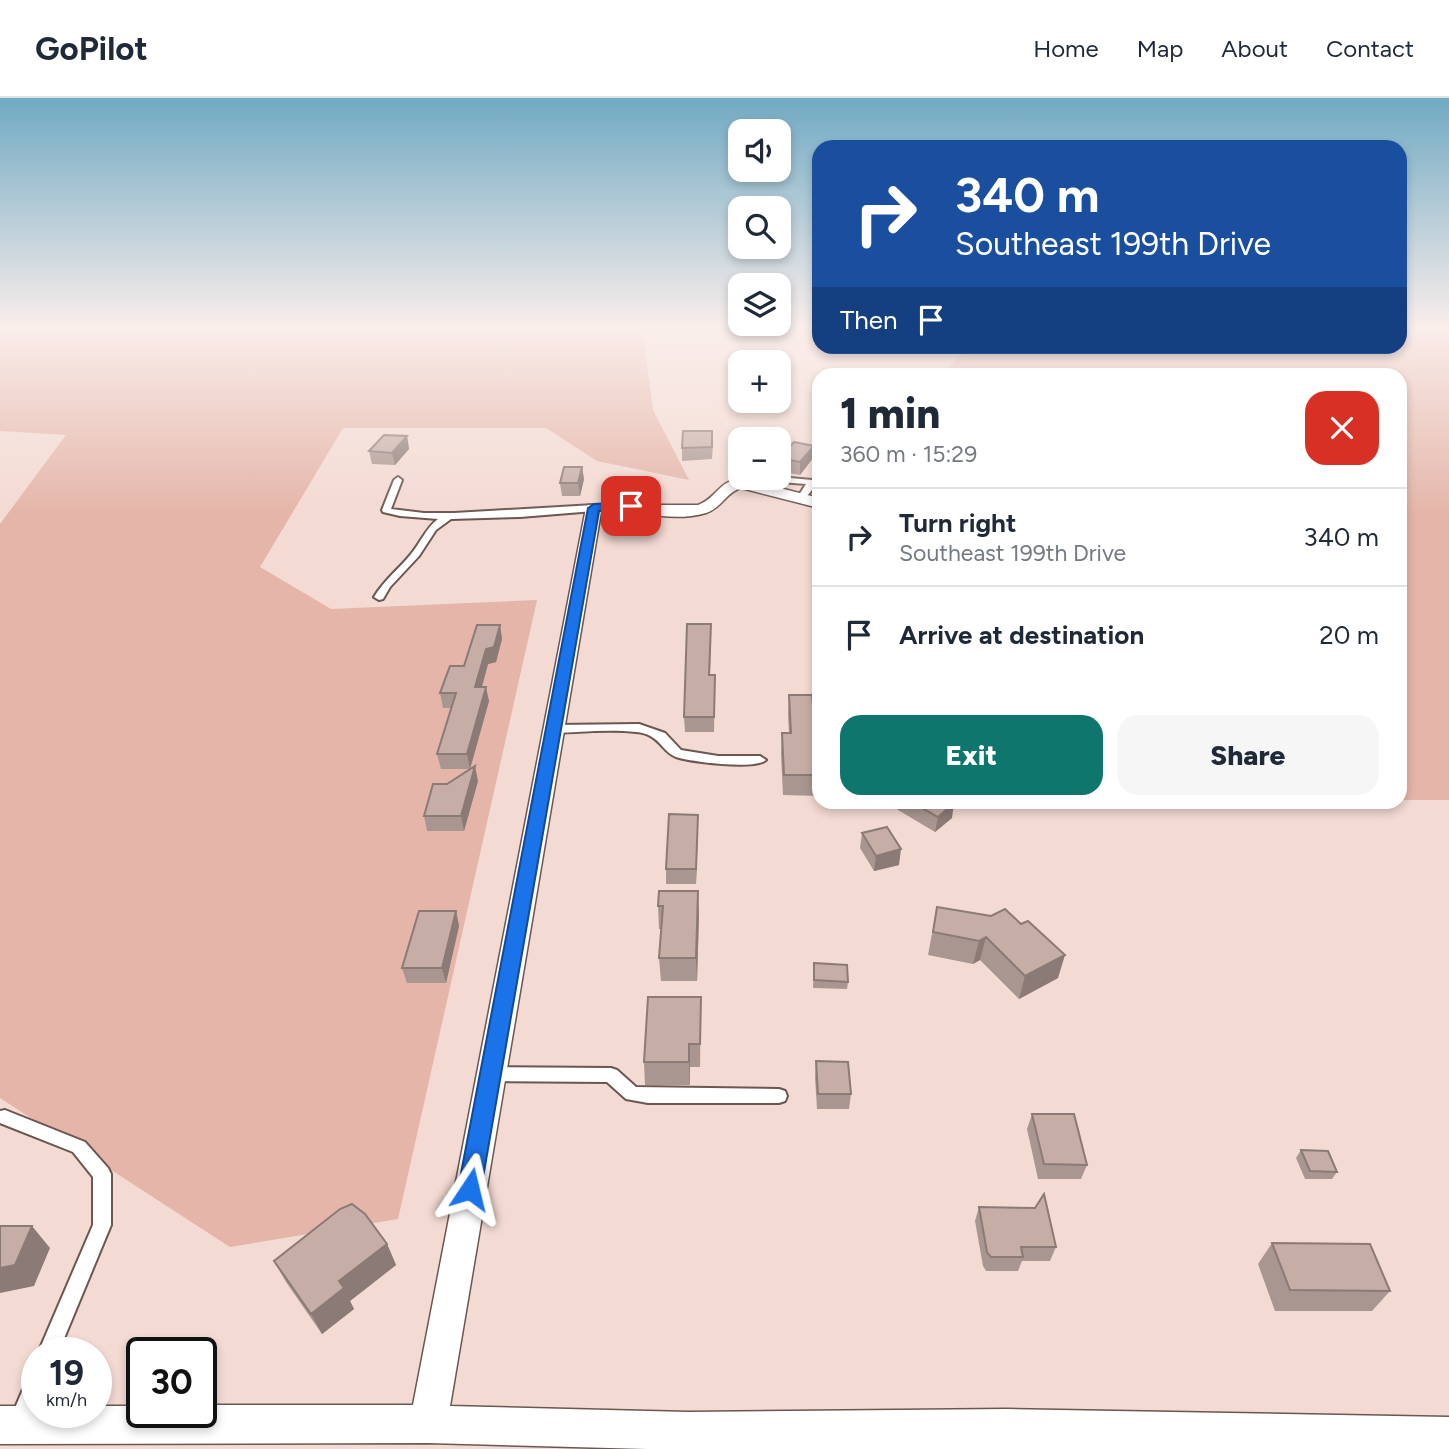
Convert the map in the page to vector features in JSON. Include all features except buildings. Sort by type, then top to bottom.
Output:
[{"type":"street","points":[[428,1424],[594,508],[631,506],[691,512],[713,505],[721,490],[729,484],[754,484],[812,501]]},
{"type":"street","points":[[9,1425],[428,1424],[688,1431],[1007,1428],[1449,1436]]},
{"type":"lane","points":[[398,480],[386,510],[406,516],[594,508]]},
{"type":"lane","points":[[379,597],[387,581],[416,554],[430,528],[452,515]]},
{"type":"lane","points":[[554,729],[639,729],[661,737],[677,753],[718,760],[760,761]]},
{"type":"lane","points":[[490,1074],[611,1075],[632,1094],[648,1096],[779,1096]]},
{"type":"lane","points":[[5,1117],[79,1147],[102,1174],[102,1225],[55,1337]]},
{"type":"lane","points":[[9,1425],[21,1406]]},
{"type":"shaded area","points":[[0,389],[650,389],[653,410],[689,480],[597,461],[546,428],[343,428],[260,567],[331,609],[537,600],[398,1219],[230,1247],[0,1098],[0,524],[66,435],[0,431]]},
{"type":"shaded area","points":[[1407,389],[1449,389],[1449,800],[1407,800]]},
{"type":"route","points":[[470,1189],[594,508],[631,506]]}]
